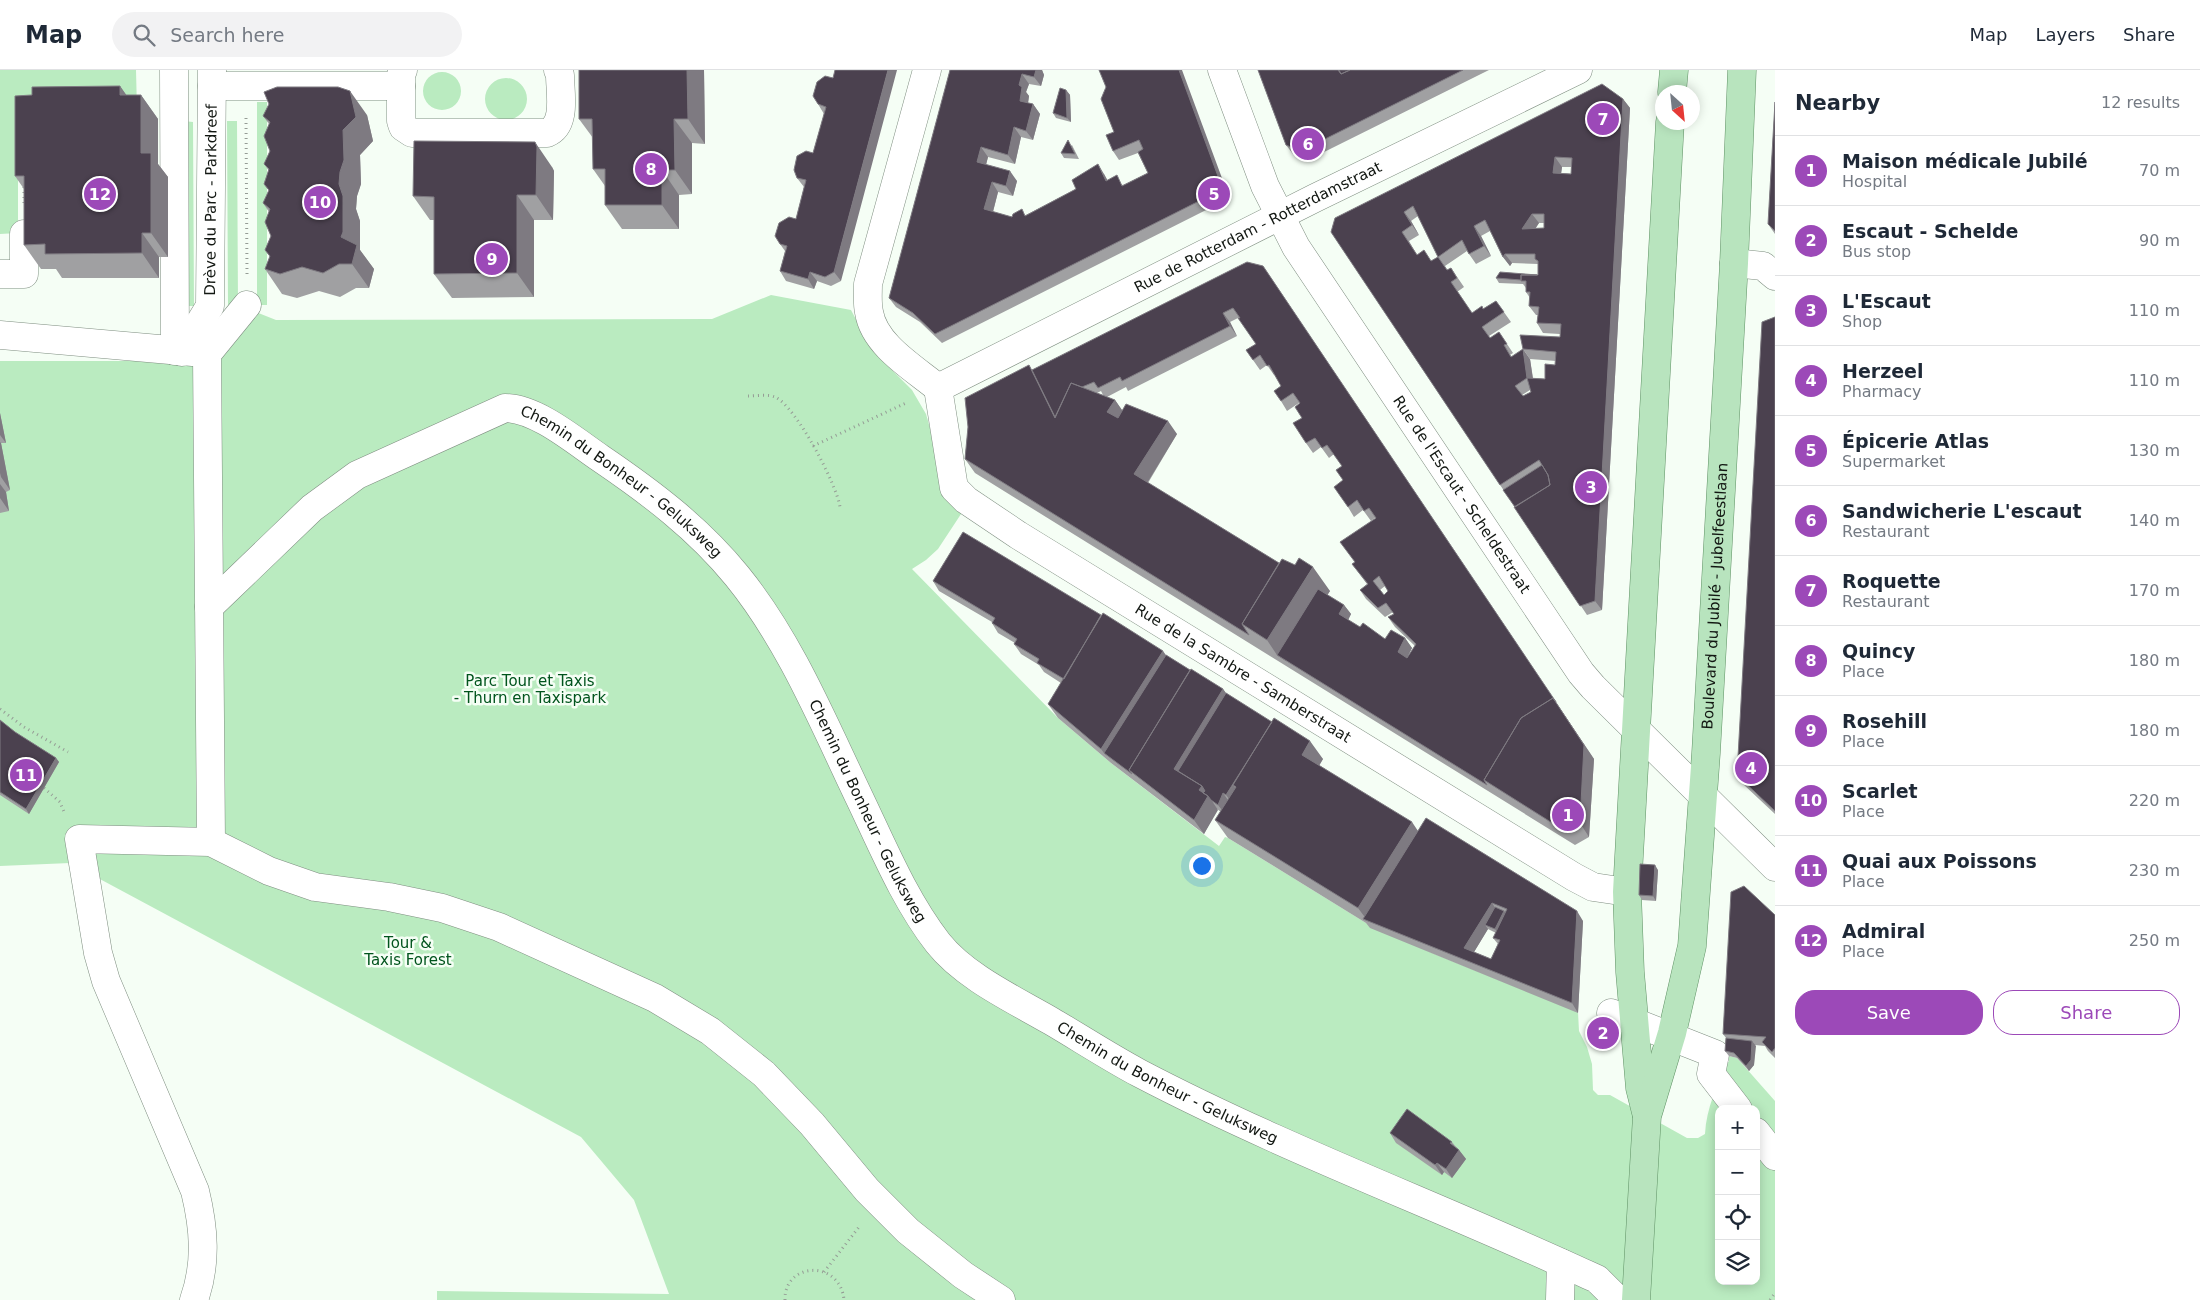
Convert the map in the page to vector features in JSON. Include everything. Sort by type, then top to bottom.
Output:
[{"type":"main road","points":[[1673,85],[1674,70]]},
{"type":"main road","name":"Boulevard du Jubilé - Jubelfeestlaan","points":[[1636,1300],[1647,1116],[1670,1036],[1692,946],[1703,797],[1734,263],[1742,70]]},
{"type":"main road","name":"Boulevard du Jubilé - Jubelfeestlaan","points":[[1647,1116],[1623,1017],[1630,972],[1627,892],[1670,130]]},
{"type":"street","points":[[174,70],[188,352],[209,607],[211,842]]},
{"type":"street","points":[[212,78],[246,86],[402,78],[401,121],[403,127],[412,133],[548,133],[553,131],[560,121],[560,75],[558,70]]},
{"type":"street","points":[[927,70],[868,284],[868,301],[869,313],[875,329],[888,347],[938,388]]},
{"type":"street","name":"Rue de l'Escaut - Scheldestraat","points":[[1222,70],[1266,186],[1302,255],[1581,672],[1593,688],[1775,867]]},
{"type":"street","name":"Rue de Rotterdam - Rotterdamstraat","points":[[938,388],[1578,70]]},
{"type":"street","name":"Drève du Parc - Parkdreef","points":[[188,352],[210,306],[212,78]]},
{"type":"street","points":[[0,274],[24,274],[24,234]]},
{"type":"street","points":[[1734,263],[1762,266],[1775,276]]},
{"type":"street","points":[[0,336],[188,352],[247,305]]},
{"type":"street","name":"Rue de la Sambre - Samberstraat","points":[[938,388],[954,488],[966,500],[1018,535],[1574,878],[1593,887],[1627,892]]},
{"type":"street","name":"Chemin du Bonheur - Geluksweg","points":[[209,607],[312,508],[357,475],[384,461],[505,408],[518,408],[563,433],[644,488],[698,533],[737,576],[767,617],[800,674],[910,904],[941,947],[975,976],[1136,1071],[1330,1163],[1561,1262],[1597,1280],[1618,1300]]},
{"type":"street","points":[[194,1300],[200,1283],[204,1249],[202,1218],[195,1191],[106,981],[98,953],[79,839],[211,842],[269,871],[315,887],[389,897],[442,908],[499,927],[655,998],[710,1031],[764,1074],[812,1124],[878,1201],[908,1231],[963,1275],[1001,1300]]},
{"type":"street","points":[[1623,1017],[1716,1054],[1710,1074],[1735,1105]]},
{"type":"street","points":[[1760,1137],[1775,1156]]},
{"type":"street","points":[[1560,1300],[1561,1262]]},
{"type":"path","points":[[246,86],[247,305]]},
{"type":"path","points":[[24,196],[24,187],[32,187]]},
{"type":"path","points":[[813,446],[938,388]]},
{"type":"path","points":[[748,396],[776,397],[790,408],[813,446],[838,497],[840,507]]},
{"type":"path","points":[[0,709],[24,727],[68,752]]},
{"type":"path","points":[[824,1272],[878,1201]]},
{"type":"path","points":[[784,1300],[787,1288],[799,1274],[809,1270],[824,1272],[837,1280],[842,1289],[844,1300]]},
{"type":"path","points":[[1770,1300],[1775,1294]]},
{"type":"green space","points":[[0,70],[136,70],[137,110],[18,174],[18,233],[0,234]]},
{"type":"green space","points":[[442,72],[455,78],[461,91],[455,104],[442,110],[429,104],[423,91],[429,78]]},
{"type":"green space","points":[[506,78],[521,84],[527,99],[521,114],[506,120],[491,114],[485,99],[491,84]]},
{"type":"green space","points":[[257,102],[267,102],[267,305],[257,305]]},
{"type":"green space","points":[[183,121],[193,122],[194,306],[184,306]]},
{"type":"green space","name":"Parc Tour et Taxis - Thurn en Taxispark","points":[[227,121],[237,121],[238,305],[276,320],[712,319],[771,295],[851,310],[869,344],[912,390],[926,414],[932,435],[963,511],[938,549],[912,569],[1058,718],[1111,763],[1219,846],[1225,837],[1228,838],[1371,926],[1578,1012],[1579,1031],[1587,1047],[1592,1064],[1593,1090],[1598,1095],[1610,1095],[1687,1138],[1698,1138],[1705,1134],[1710,1106],[1725,1062],[1729,1062],[1729,1056],[1737,1058],[1775,1101],[1775,1300],[437,1300],[437,1291],[669,1294],[634,1200],[581,1137],[70,863],[0,866],[0,361],[193,361],[237,306],[228,306]]},
{"type":"building","points":[[579,70],[687,70],[688,119],[674,119],[675,170],[662,170],[662,205],[605,205],[605,169],[593,169],[592,119],[579,119]]},
{"type":"building","points":[[835,70],[888,70],[834,272],[825,277],[810,272],[808,279],[780,271],[787,246],[780,244],[775,236],[779,223],[789,217],[796,219],[806,180],[797,178],[794,170],[797,156],[806,151],[813,153],[826,107],[818,104],[813,96],[817,82],[825,76],[833,78]]},
{"type":"building","points":[[950,70],[1036,70],[1034,77],[1022,74],[1019,85],[1022,87],[1020,101],[1033,104],[1026,131],[1014,127],[1008,155],[981,147],[977,162],[1010,171],[1006,186],[992,182],[984,209],[1012,217],[1013,214],[1022,209],[1025,216],[1076,189],[1072,180],[1098,164],[1106,181],[1117,175],[1122,186],[1148,173],[1138,152],[1143,149],[1139,140],[1113,151],[1106,135],[1114,132],[1101,99],[1106,87],[1099,70],[1179,70],[1219,179],[1213,194],[935,334],[913,313],[889,298]]},
{"type":"building","points":[[1258,70],[1338,70],[1341,74],[1350,70],[1463,70],[1301,151],[1286,145]]},
{"type":"building","points":[[1339,70],[1350,70],[1341,74]]},
{"type":"building","points":[[1602,84],[1623,99],[1595,601],[1580,606],[1514,507],[1550,485],[1548,475],[1539,460],[1500,485],[1331,232],[1335,218]],"holes":[[[1555,157],[1572,158],[1571,174],[1553,173]],[[1413,206],[1438,257],[1431,261],[1424,250],[1417,255],[1402,232],[1412,225],[1404,212]],[[1532,214],[1544,214],[1544,228],[1522,229]],[[1485,220],[1503,257],[1505,254],[1535,254],[1535,259],[1538,261],[1538,275],[1521,275],[1521,281],[1526,281],[1526,292],[1530,292],[1529,306],[1539,307],[1537,323],[1561,324],[1560,337],[1520,335],[1523,349],[1511,357],[1504,345],[1507,344],[1499,332],[1490,338],[1482,327],[1504,312],[1496,301],[1483,309],[1482,306],[1472,313],[1451,282],[1457,278],[1451,268],[1447,270],[1438,257],[1462,240],[1469,254],[1484,246],[1474,226]],[[1523,349],[1556,352],[1555,365],[1545,364],[1545,379],[1527,378]],[[1527,378],[1531,392],[1523,396],[1515,386]]]},
{"type":"building","points":[[120,86],[120,95],[141,95],[141,153],[151,153],[151,233],[142,233],[142,253],[45,254],[45,244],[24,245],[24,176],[15,176],[15,96],[32,95],[32,87]]},
{"type":"building","points":[[277,87],[338,87],[350,91],[356,117],[343,130],[344,160],[339,184],[343,196],[343,232],[341,237],[357,245],[352,264],[339,264],[323,273],[302,267],[280,274],[265,269],[270,256],[265,250],[271,236],[265,222],[270,209],[263,203],[269,190],[264,184],[269,169],[264,164],[270,151],[264,136],[270,122],[263,116],[269,104],[264,92]]},
{"type":"building","points":[[1060,88],[1066,90],[1067,118],[1053,113]]},
{"type":"building","points":[[1775,102],[1775,231],[1768,224]]},
{"type":"building","points":[[1068,140],[1075,154],[1061,153]]},
{"type":"building","points":[[414,141],[535,142],[537,147],[536,195],[517,195],[517,273],[434,274],[434,197],[413,196]]},
{"type":"building","points":[[1247,262],[1263,266],[1556,702],[1553,698],[1521,718],[1484,780],[1487,785],[1277,655],[1318,589],[1344,605],[1339,614],[1360,627],[1363,623],[1385,639],[1391,630],[1405,638],[1398,652],[1407,658],[1416,644],[1388,617],[1394,614],[1386,603],[1378,608],[1360,590],[1368,584],[1352,564],[1355,562],[1340,542],[1376,518],[1369,508],[1364,511],[1357,500],[1348,507],[1334,487],[1343,480],[1336,470],[1342,466],[1327,445],[1322,448],[1315,438],[1306,443],[1293,423],[1302,418],[1295,407],[1300,403],[1293,393],[1281,401],[1274,391],[1281,386],[1269,365],[1267,366],[1260,355],[1253,360],[1246,350],[1256,344],[1233,308],[1223,313],[1230,326],[1122,381],[1120,377],[1098,388],[1094,382],[1082,387],[1071,383],[1055,417],[1032,370]],"holes":[[[1379,576],[1388,591],[1384,595],[1373,581]]]},
{"type":"building","points":[[1500,272],[1537,275],[1521,275],[1521,280],[1496,278]]},
{"type":"building","points":[[1775,317],[1775,811],[1737,775],[1762,322]]},
{"type":"building","points":[[1029,365],[1055,418],[1071,383],[1115,400],[1107,412],[1118,418],[1126,404],[1168,421],[1134,474],[1279,563],[1242,624],[1249,635],[965,459],[968,427],[965,398]]},
{"type":"building","points":[[1542,465],[1548,475],[1550,485],[1515,507],[1503,490]]},
{"type":"building","points":[[963,532],[1101,615],[1064,679],[1037,663],[1039,659],[1014,644],[1017,639],[992,623],[995,618],[933,581]]},
{"type":"building","points":[[1299,558],[1313,567],[1267,640],[1242,624],[1282,559],[1295,565]]},
{"type":"building","points":[[1103,613],[1163,651],[1101,749],[1048,704]]},
{"type":"building","points":[[1166,655],[1190,670],[1129,770],[1132,774],[1104,753]]},
{"type":"building","points":[[1191,669],[1223,689],[1174,769],[1202,786],[1199,790],[1208,796],[1194,820],[1129,770]]},
{"type":"building","points":[[1226,693],[1272,722],[1226,795],[1223,793],[1218,805],[1203,793],[1205,791],[1202,786],[1178,771]]},
{"type":"building","points":[[1553,698],[1584,745],[1580,823],[1565,831],[1484,780],[1521,718]]},
{"type":"building","points":[[1274,718],[1310,741],[1302,755],[1412,822],[1358,908],[1215,820],[1236,787],[1233,785]]},
{"type":"building","points":[[0,720],[15,732],[56,758],[26,809],[0,792]]},
{"type":"building","points":[[1426,818],[1577,911],[1572,1003],[1363,919]],"holes":[[[1492,903],[1507,909],[1493,938],[1500,940],[1491,959],[1464,948]]]},
{"type":"building","points":[[1640,864],[1655,865],[1653,896],[1639,895]]},
{"type":"building","points":[[1744,886],[1775,915],[1775,1048],[1772,1052],[1762,1042],[1766,1037],[1723,1034],[1731,892]]},
{"type":"building","points":[[1495,907],[1504,911],[1495,929],[1485,925]]},
{"type":"building","points":[[1726,1038],[1752,1041],[1751,1060],[1746,1066],[1734,1053],[1725,1051]]},
{"type":"building","points":[[1407,1109],[1452,1142],[1450,1143],[1459,1150],[1446,1169],[1437,1163],[1435,1165],[1390,1133]]},
{"type":"place","name":"Roquette","points":[[1603,119]]},
{"type":"place","name":"Sandwicherie L'escaut","points":[[1308,144]]},
{"type":"place","name":"Quincy","points":[[651,169]]},
{"type":"place","name":"Admiral","points":[[100,194]]},
{"type":"place","name":"Épicerie Atlas","points":[[1214,194]]},
{"type":"place","name":"Scarlet","points":[[320,202]]},
{"type":"place","name":"Rosehill","points":[[492,259]]},
{"type":"place","name":"L'Escaut","points":[[1591,487]]},
{"type":"place","name":"Herzeel","points":[[1751,768]]},
{"type":"place","name":"Quai aux Poissons","points":[[26,775]]},
{"type":"place","name":"Maison médicale Jubilé","points":[[1568,815]]},
{"type":"place","name":"Escaut - Schelde","points":[[1603,1033]]},
{"type":"park label","name":"Tour & Taxis Forest","points":[[408,952]]}]
